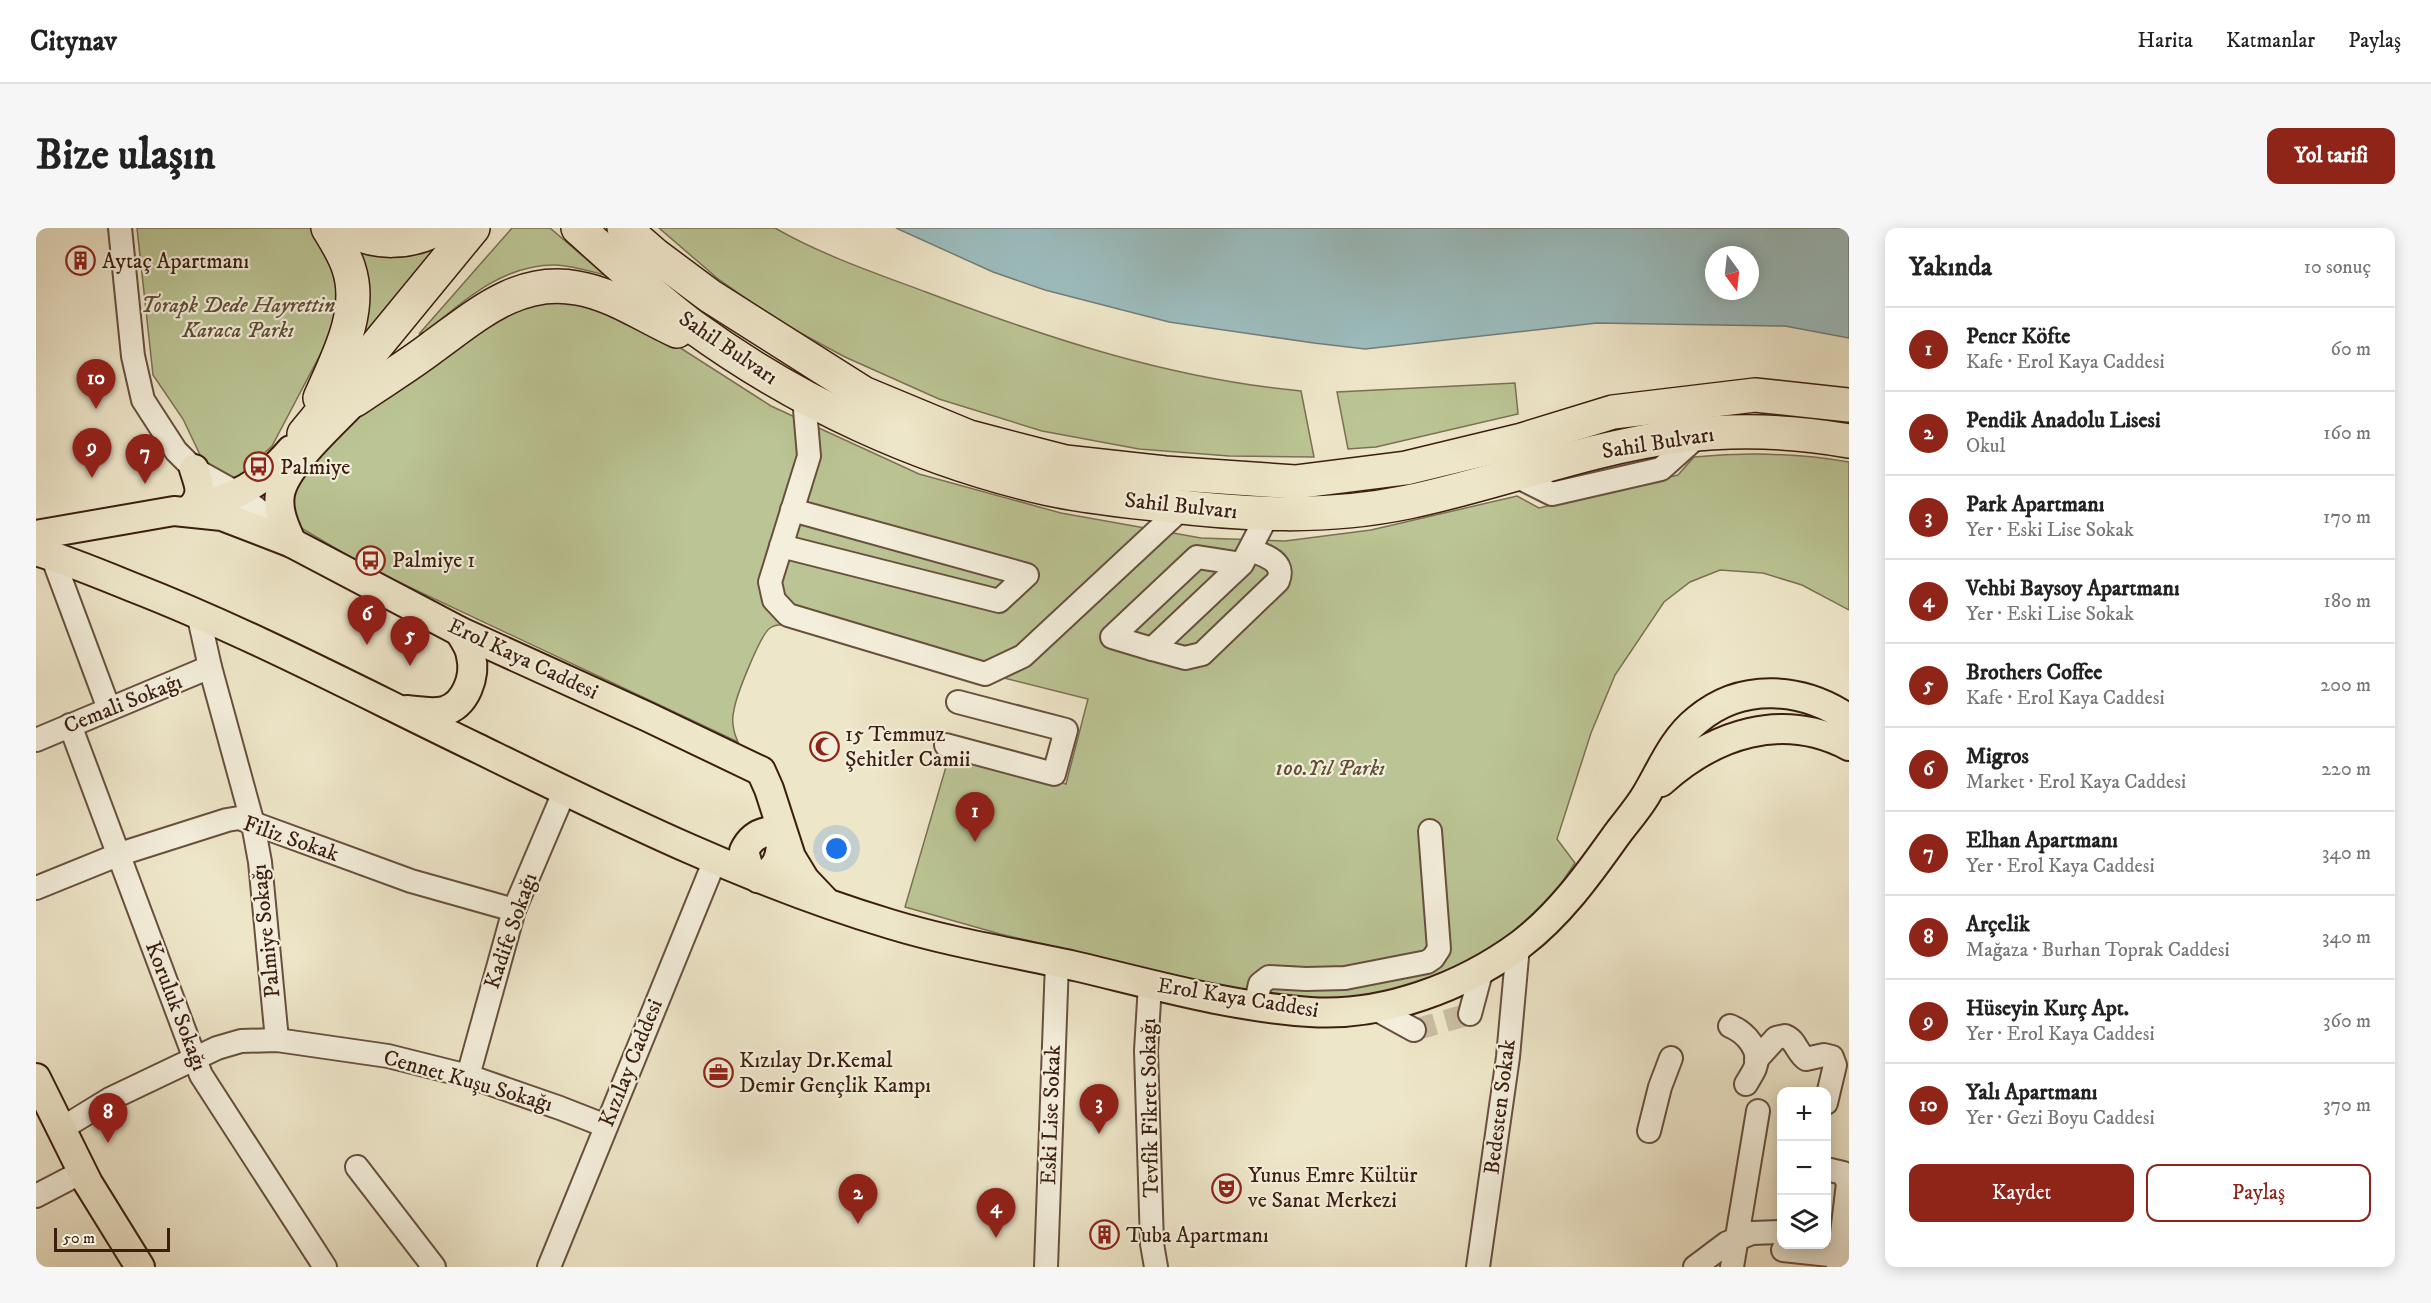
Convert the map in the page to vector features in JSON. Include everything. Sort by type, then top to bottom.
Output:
[{"type":"highway","points":[[304,434],[346,334],[353,300],[349,269],[328,228]]},
{"type":"highway","points":[[345,228],[369,238],[384,240],[413,238],[440,228]]},
{"type":"highway","points":[[304,434],[472,228]]},
{"type":"highway","points":[[355,400],[496,228]]},
{"type":"highway","name":"Sahil Bulvarı","points":[[578,228],[688,323],[734,356],[804,398],[862,426],[925,451],[1015,480],[1081,495],[1268,514],[1326,513],[1388,506],[1631,444],[1700,434],[1745,431],[1849,441]]},
{"type":"highway","name":"Sahil Bulvarı","points":[[624,228],[655,255],[710,296],[863,393],[969,437],[1065,462],[1165,473],[1295,482],[1406,468],[1522,440],[1613,412],[1755,395],[1849,405]]},
{"type":"highway","points":[[355,400],[498,300],[521,291],[540,288],[577,288],[599,294],[734,356]]},
{"type":"main road","points":[[292,543],[281,515],[280,496],[283,481],[292,467],[355,400]]},
{"type":"main road","points":[[183,509],[210,504],[237,493],[274,471],[304,434]]},
{"type":"main road","points":[[183,509],[199,499],[200,488],[194,469]]},
{"type":"main road","name":"Erol Kaya Caddesi","points":[[41,547],[92,525],[183,509],[222,516],[292,543],[459,631],[760,771],[778,815],[786,847],[798,870],[828,903]]},
{"type":"main road","points":[[83,568],[72,552],[72,545],[75,538],[92,525]]},
{"type":"main road","name":"Erol Kaya Caddesi","points":[[41,547],[83,568],[198,613],[298,658],[565,790],[758,878],[892,925],[1000,952],[1057,962],[1188,994],[1256,1006],[1328,1013],[1374,1008],[1431,992],[1482,969],[1518,946],[1577,889],[1646,795],[1659,769],[1695,721],[1729,701],[1750,694],[1790,694],[1810,698],[1849,719]]},
{"type":"main road","points":[[399,709],[446,711],[462,699],[470,685],[473,668],[471,655],[459,631]]},
{"type":"main road","name":"Erol Kaya Caddesi","points":[[1646,795],[1674,770],[1710,747],[1731,737],[1754,731],[1776,729],[1810,731],[1835,738],[1849,746]]},
{"type":"main road","points":[[758,878],[777,865],[781,852],[782,834]]},
{"type":"main road","points":[[36,1078],[48,1125],[120,1267]]},
{"type":"main road","points":[[75,1176],[140,1267]]},
{"type":"street","points":[[120,228],[133,356],[143,400],[176,451],[194,469],[237,493],[261,512],[292,543]]},
{"type":"street","points":[[804,398],[809,456],[770,582],[774,600],[788,615],[984,674],[1023,656],[1182,507]]},
{"type":"street","points":[[781,546],[999,602],[1027,575],[792,510]]},
{"type":"street","points":[[1152,649],[1246,557],[1268,514]]},
{"type":"street","points":[[41,547],[109,709]]},
{"type":"street","points":[[1197,556],[1269,557],[1277,564],[1281,573],[1278,581],[1202,654],[1185,658],[1152,649],[1112,637],[1197,556]]},
{"type":"street","name":"Palmiye Sokağı","points":[[198,613],[210,667],[253,824],[260,862],[277,1040]]},
{"type":"street","name":"Cemali Sokağı","points":[[36,740],[210,667]]},
{"type":"street","points":[[946,745],[1054,774],[1066,730],[958,702]]},
{"type":"street","name":"Koruluk Sokağı","points":[[70,724],[201,1075],[325,1267]]},
{"type":"street","name":"Kadife Sokağı","points":[[468,1076],[514,910],[565,790]]},
{"type":"street","name":"Filiz Sokak","points":[[36,888],[120,854],[239,818],[411,881],[514,910]]},
{"type":"street","points":[[1256,1006],[1260,984],[1269,976],[1306,979],[1345,978],[1421,963],[1433,958],[1439,949],[1430,831]]},
{"type":"street","name":"Kızılay Caddesi","points":[[549,1267],[715,860]]},
{"type":"street","name":"Bedesten Sokak","points":[[1478,1267],[1508,1058],[1518,946]]},
{"type":"street","name":"Eski Lise Sokak","points":[[1046,1267],[1057,962]]},
{"type":"street","points":[[1470,1014],[1482,969]]},
{"type":"street","name":"Tevfik Fikret Sokağı","points":[[1150,984],[1146,1051],[1152,1244],[1156,1267]]},
{"type":"street","points":[[1374,1008],[1414,1030]]},
{"type":"street","points":[[1730,1026],[1746,1036],[1756,1060],[1755,1068],[1746,1084]]},
{"type":"street","points":[[1756,1060],[1776,1038],[1785,1036],[1791,1039],[1806,1059],[1824,1055],[1832,1057],[1835,1065],[1830,1087]]},
{"type":"street","name":"Cennet Kuşu Sokağı","points":[[48,1125],[110,1099],[217,1048],[241,1041],[277,1040],[388,1056],[468,1076],[606,1126]]},
{"type":"street","points":[[1649,1131],[1660,1087],[1671,1058]]},
{"type":"street","points":[[1732,1267],[1758,1110]]},
{"type":"street","points":[[357,1167],[434,1267]]},
{"type":"street","points":[[1797,1249],[1842,1252],[1847,1179],[1839,1171],[1831,1170]]},
{"type":"street","points":[[36,1196],[75,1176]]},
{"type":"street","points":[[1695,1267],[1735,1240],[1752,1233],[1777,1246]]},
{"type":"green space","name":"Torapk Dede Hayrettin Karaca Parkı","points":[[137,228],[310,228],[334,266],[341,315],[272,446],[242,474],[233,479],[214,484],[183,419],[153,375]]},
{"type":"green space","points":[[512,228],[550,228],[605,275],[556,265],[537,266],[519,271],[502,277],[470,296],[427,331],[419,334]]},
{"type":"green space","points":[[659,228],[775,228],[811,247],[868,271],[1064,340],[1157,367],[1253,385],[1301,391],[1314,457],[1229,456],[1139,449],[1042,431],[939,399],[845,357],[778,321],[717,278]]},
{"type":"green space","points":[[447,242],[368,336],[344,356],[353,248]]},
{"type":"green space","name":"100.Yıl Parkı","points":[[539,289],[640,322],[771,406],[919,474],[1061,513],[1201,538],[1285,541],[1371,530],[1517,496],[1539,508],[1678,475],[1694,457],[1772,454],[1849,462],[1849,610],[1802,585],[1763,573],[1720,570],[1690,582],[1664,602],[1615,675],[1591,733],[1557,839],[1575,863],[1534,917],[1505,941],[1472,960],[1408,988],[1337,1001],[1247,992],[1000,934],[905,907],[950,753],[1066,784],[1088,699],[816,631],[780,625],[770,628],[766,633],[739,692],[733,718],[738,742],[369,568],[293,521],[285,500],[318,440]]},
{"type":"green space","points":[[1515,383],[1518,414],[1376,447],[1348,449],[1337,392]]},
{"type":"water","points":[[896,228],[1849,228],[1849,338],[1785,326],[1597,323],[1365,349],[1169,322],[1045,290],[993,272]]},
{"type":"tunnel","points":[[1414,1030],[1470,1014]]},
{"type":"place","name":"Aytaç Apartmanı","points":[[81,261]]},
{"type":"place","name":"Yalı Apartmanı","points":[[96,409]]},
{"type":"place","name":"Palmiye","points":[[259,467]]},
{"type":"place","name":"Hüseyin Kurç Apt.","points":[[92,478]]},
{"type":"place","name":"Elhan Apartmanı","points":[[145,484]]},
{"type":"place","name":"Palmiye 1","points":[[371,560]]},
{"type":"place","name":"Migros","points":[[367,645]]},
{"type":"place","name":"Brothers Coffee","points":[[410,666]]},
{"type":"place","name":"15 Temmuz Şehitler Camii","points":[[824,747]]},
{"type":"place","name":"Pencr Köfte","points":[[975,842]]},
{"type":"place","name":"Kızılay Dr.Kemal Demir Gençlik Kampı","points":[[718,1073]]},
{"type":"place","name":"Park Apartmanı","points":[[1099,1134]]},
{"type":"place","name":"Arçelik","points":[[108,1143]]},
{"type":"place","name":"Yunus Emre Kültür ve Sanat Merkezi","points":[[1227,1188]]},
{"type":"place","name":"Pendik Anadolu Lisesi","points":[[858,1224]]},
{"type":"place","name":"Tuba Apartmanı","points":[[1105,1235]]},
{"type":"place","name":"Vehbi Baysoy Apartmanı","points":[[996,1238]]}]
